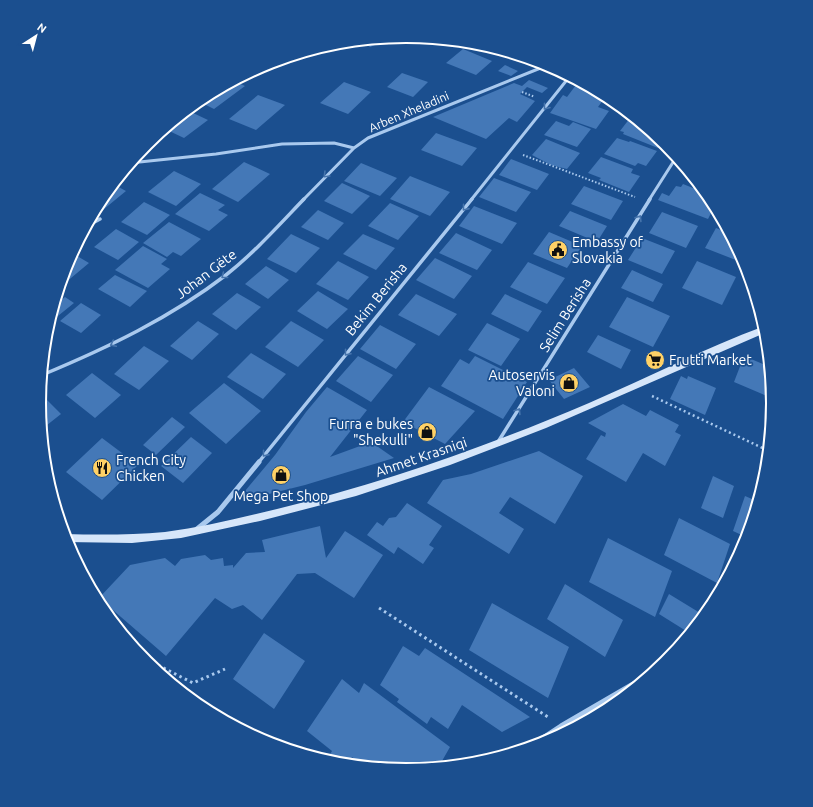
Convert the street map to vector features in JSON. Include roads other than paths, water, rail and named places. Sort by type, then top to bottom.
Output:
[{"type":"main road","name":"Ahmet Krasniqi","points":[[72,538],[154,537],[195,531],[279,513],[364,491],[497,444],[634,387],[702,355],[760,332]]},
{"type":"street","name":"Arben Xheladini","points":[[354,148],[368,138],[387,129],[540,68]]},
{"type":"street","name":"Bekim Berisha","points":[[195,531],[218,512],[512,150],[567,80]]},
{"type":"street","points":[[139,162],[216,154],[282,144],[334,143],[354,148]]},
{"type":"street","name":"Johan Gëte","points":[[48,373],[98,352],[131,336],[198,296],[228,273],[252,251],[354,148]]},
{"type":"street","name":"Selim Berisha","points":[[497,444],[674,162]]},
{"type":"street","points":[[95,222],[100,219]]},
{"type":"street","points":[[545,737],[633,684]]},
{"type":"place","name":"Embassy of Slovakia","points":[[558,250]]},
{"type":"place","name":"Frutti Market","points":[[655,360]]},
{"type":"place","name":"Autoservis Valoni","points":[[569,383]]},
{"type":"place","name":"Furra e bukes \"Shekulli\"","points":[[427,432]]},
{"type":"place","name":"French City Chicken","points":[[102,468]]},
{"type":"place","name":"Mega Pet Shop","points":[[281,475]]}]
